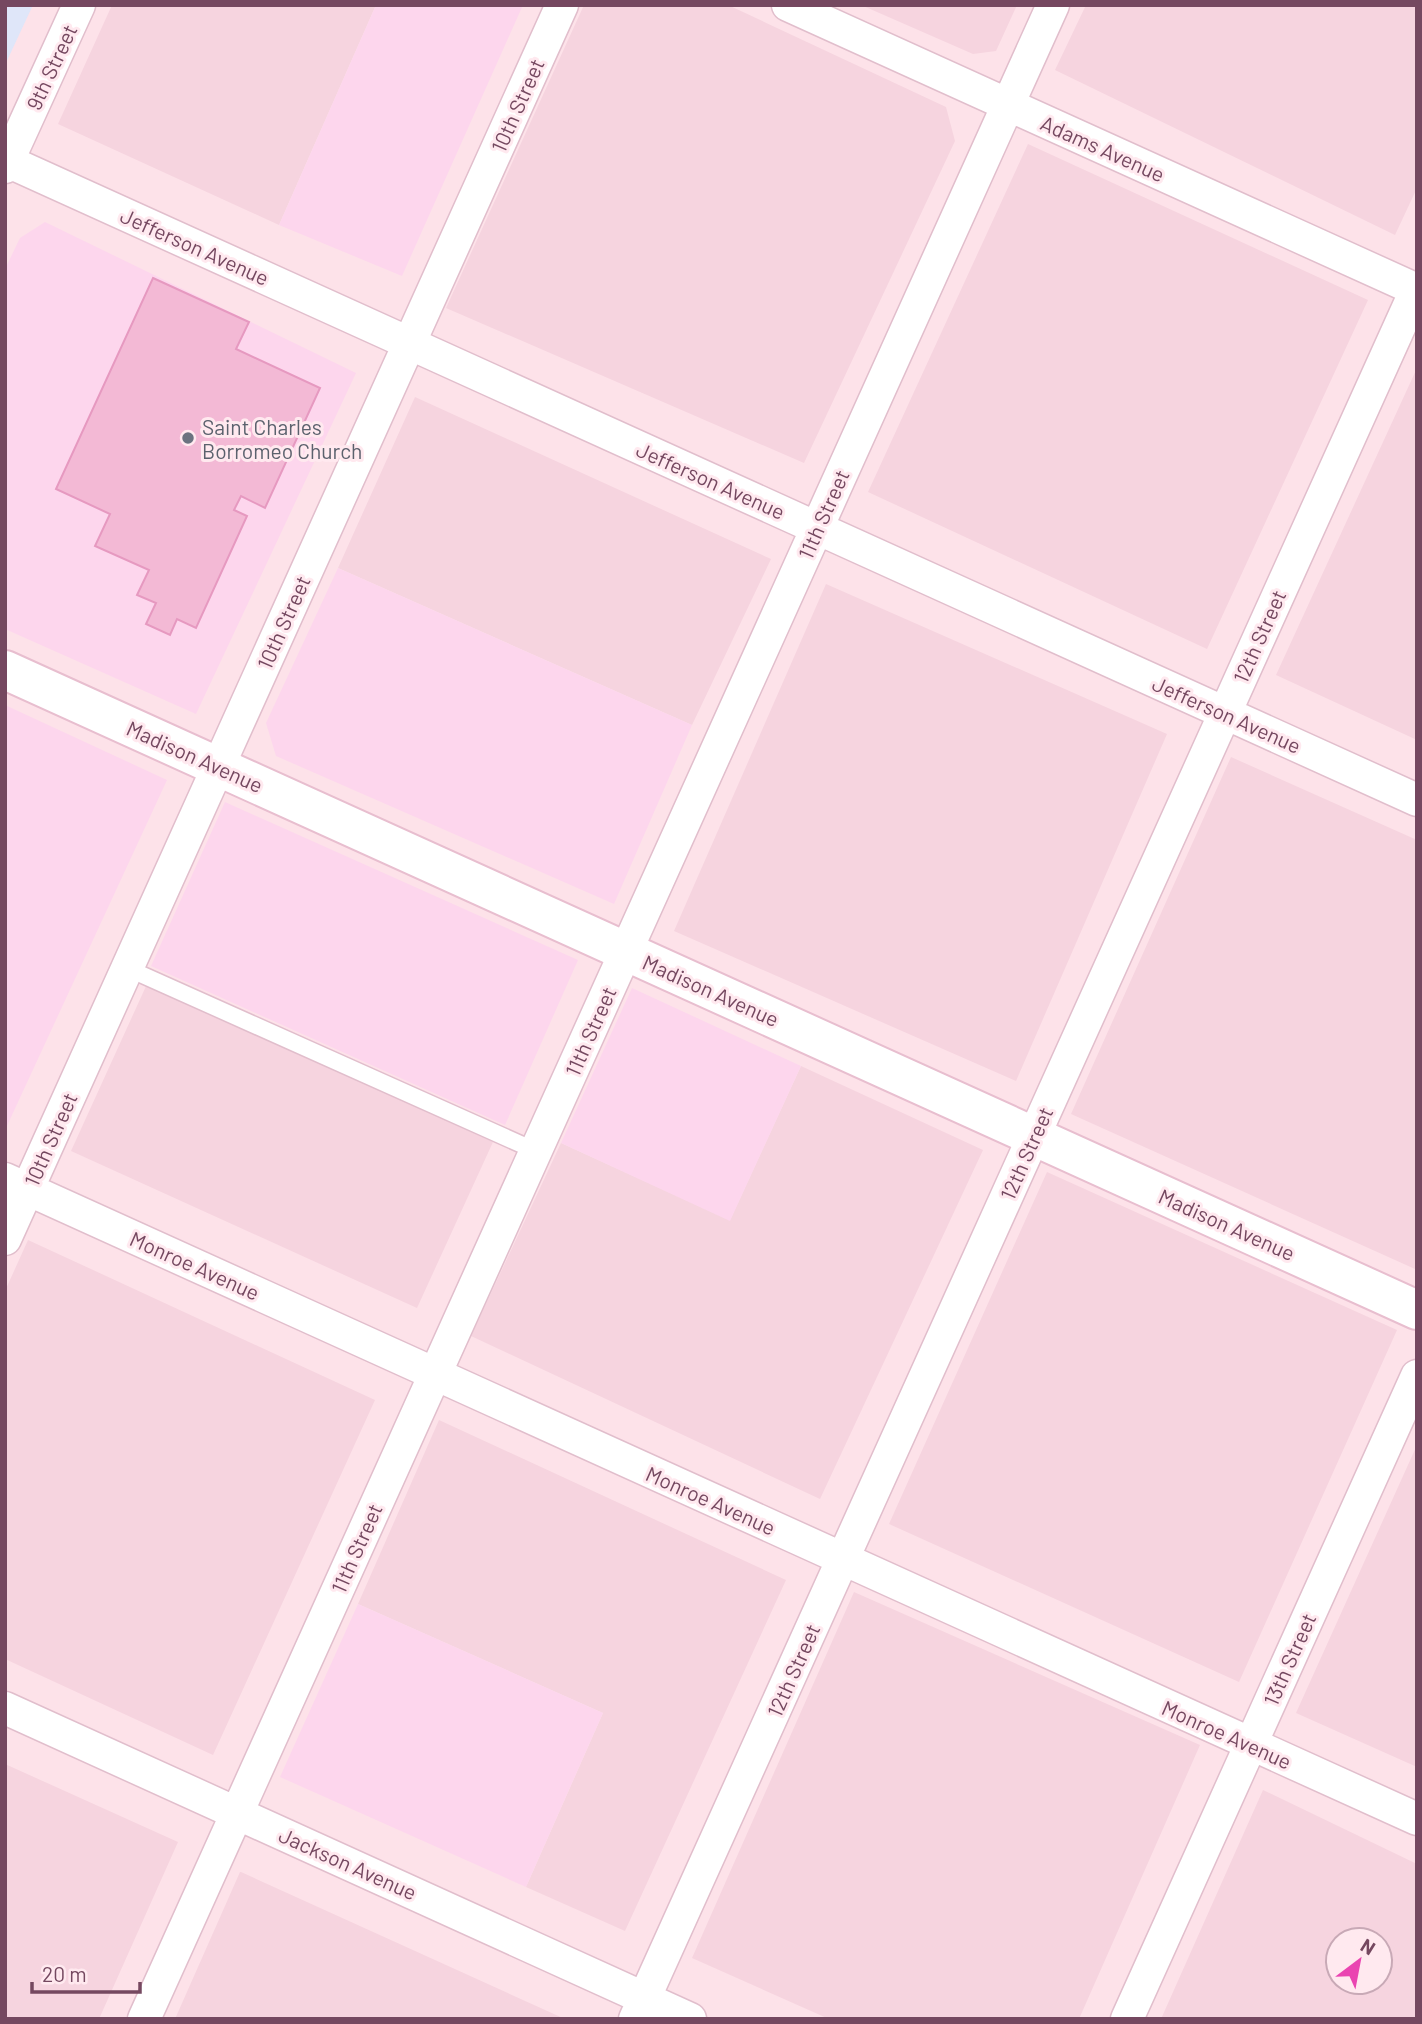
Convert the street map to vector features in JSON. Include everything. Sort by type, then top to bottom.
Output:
[{"type":"street","name":"9th Street","points":[[6,163],[79,5]]},
{"type":"street","name":"10th Street","points":[[5,1238],[16,1184],[127,968],[562,5]]},
{"type":"street","name":"Adams Avenue","points":[[788,5],[1416,289]]},
{"type":"street","name":"11th Street","points":[[144,2019],[1053,5]]},
{"type":"street","name":"Jefferson Avenue","points":[[6,163],[410,343],[1417,800]]},
{"type":"street","name":"12th Street","points":[[640,2008],[1416,289]]},
{"type":"street","name":"Madison Avenue","points":[[5,670],[1417,1310]]},
{"type":"street","name":"Monroe Avenue","points":[[16,1184],[1417,1819]]},
{"type":"street","name":"13th Street","points":[[1127,2019],[1417,1376]]},
{"type":"street","name":"Jackson Avenue","points":[[5,1707],[237,1813],[640,2008],[690,2019]]},
{"type":"lane","points":[[127,968],[536,1151]]},
{"type":"shaded area","points":[[5,5],[33,5],[5,65]]},
{"type":"shaded area","points":[[112,5],[376,5],[279,225],[58,124]]},
{"type":"shaded area","points":[[376,5],[523,5],[402,276],[279,225]]},
{"type":"shaded area","points":[[584,5],[728,5],[946,107],[955,141],[804,463],[446,308]]},
{"type":"shaded area","points":[[861,5],[1017,5],[996,51],[973,54]]},
{"type":"shaded area","points":[[1086,5],[1417,5],[1417,188],[1395,235],[1055,70]]},
{"type":"shaded area","points":[[1028,144],[1368,300],[1207,649],[868,492]]},
{"type":"shaded area","points":[[45,222],[356,373],[196,714],[5,629],[5,269],[20,238]]},
{"type":"shaded area","points":[[1417,368],[1417,740],[1276,675]]},
{"type":"shaded area","points":[[415,397],[771,559],[692,725],[338,568]]},
{"type":"shaded area","points":[[338,568],[692,725],[614,904],[276,756],[266,723]]},
{"type":"shaded area","points":[[826,584],[1167,734],[1016,1081],[674,931]]},
{"type":"shaded area","points":[[5,705],[167,780],[6,1128],[5,1128]]},
{"type":"shaded area","points":[[1231,757],[1417,840],[1415,1269],[1071,1114]]},
{"type":"shaded area","points":[[225,802],[578,960],[505,1125],[151,966]]},
{"type":"shaded area","points":[[147,984],[493,1142],[417,1308],[71,1151]]},
{"type":"shaded area","points":[[632,988],[801,1066],[730,1221],[561,1143]]},
{"type":"shaded area","points":[[801,1066],[983,1150],[820,1499],[471,1336],[561,1143],[730,1220]]},
{"type":"shaded area","points":[[1047,1172],[1397,1330],[1239,1682],[889,1524]]},
{"type":"shaded area","points":[[28,1240],[375,1400],[213,1755],[5,1659],[5,1291]]},
{"type":"shaded area","points":[[439,1420],[786,1580],[625,1931],[526,1887],[603,1713],[358,1604]]},
{"type":"shaded area","points":[[1417,1445],[1417,1767],[1296,1713]]},
{"type":"shaded area","points":[[854,1592],[1200,1745],[1079,2019],[829,2019],[692,1958]]},
{"type":"shaded area","points":[[358,1604],[603,1713],[526,1887],[280,1777]]},
{"type":"shaded area","points":[[5,1764],[178,1842],[99,2019],[5,2019]]},
{"type":"shaded area","points":[[1263,1790],[1417,1864],[1417,2019],[1161,2019]]},
{"type":"shaded area","points":[[241,1872],[565,2019],[175,2019]]},
{"type":"building","name":"Saint Charles Borromeo Church","points":[[153,278],[249,322],[236,349],[320,388],[265,508],[241,496],[234,510],[247,516],[196,628],[177,619],[170,635],[146,624],[156,603],[137,595],[149,570],[95,546],[110,514],[56,489]]},
{"type":"place","name":"Saint Charles Borromeo Church","points":[[188,438]]}]
